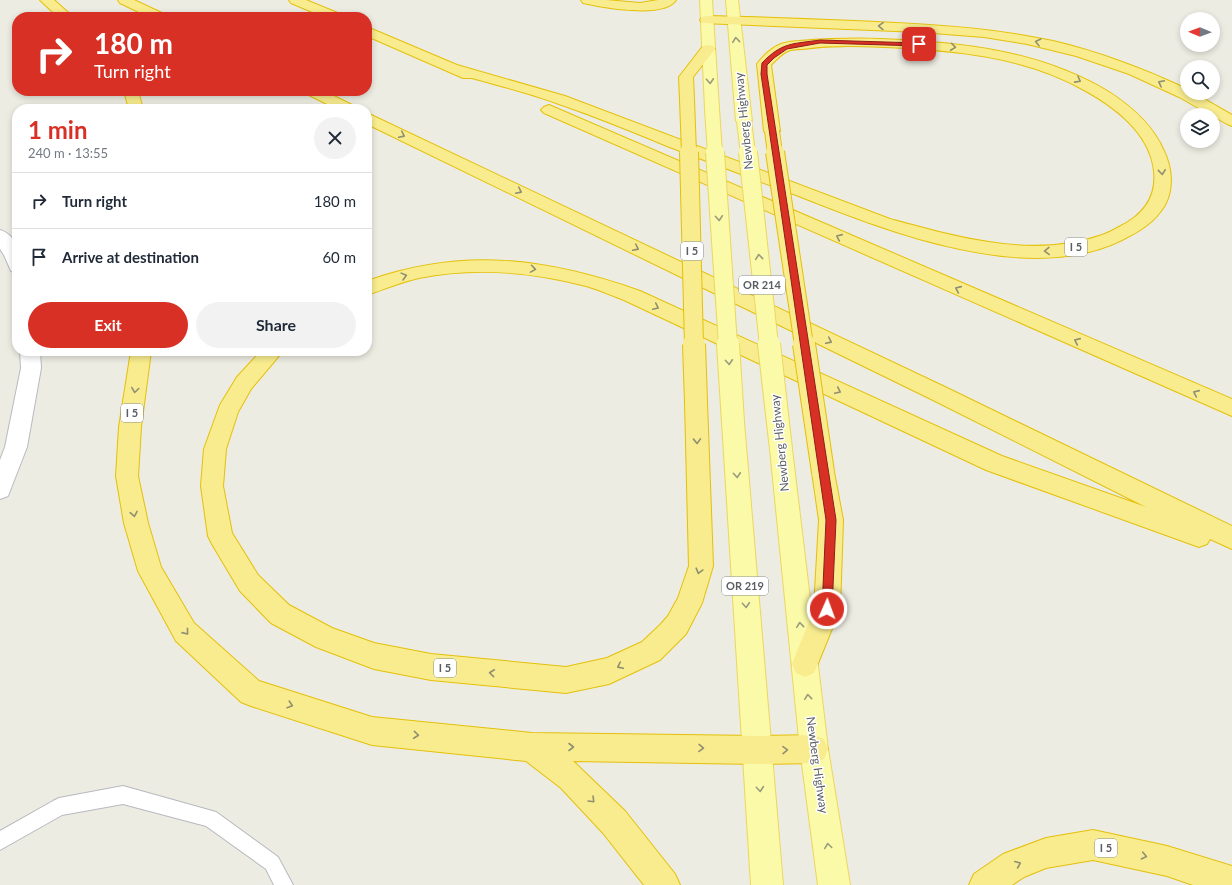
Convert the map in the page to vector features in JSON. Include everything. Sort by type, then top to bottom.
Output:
[{"type":"highway","points":[[46,0],[60,12]]},
{"type":"highway","points":[[124,0],[149,12]]},
{"type":"highway","points":[[295,0],[323,12]]},
{"type":"highway","points":[[587,0],[615,6],[641,8],[659,5],[670,0]]},
{"type":"highway","points":[[707,20],[927,27],[1028,40],[1092,56],[1147,76],[1217,111],[1232,121]]},
{"type":"highway","name":"I 5","points":[[372,33],[1232,408]]},
{"type":"highway","name":"I 5","points":[[456,69],[560,99],[884,223],[937,238],[977,247],[1020,251],[1058,250],[1095,244],[1122,234],[1144,220],[1156,207],[1163,190],[1163,171],[1158,151],[1148,135],[1115,102],[1072,77],[1019,59],[949,47],[904,43],[820,41],[785,47],[764,64],[772,131],[822,472],[831,520],[827,609],[805,664]]},
{"type":"highway","name":"I 5","points":[[268,356],[244,383],[228,411],[215,449],[212,486],[220,536],[249,583],[280,614],[325,638],[374,656],[431,667],[566,680],[609,671],[651,651],[677,625],[689,603],[700,566],[686,77],[708,49]]},
{"type":"highway","points":[[322,96],[339,104]]},
{"type":"highway","name":"I 5","points":[[372,120],[1232,538]]},
{"type":"highway","points":[[372,286],[383,281],[425,270],[476,265],[511,266],[584,279],[633,296],[994,463],[1232,547]]},
{"type":"highway","name":"I 5","points":[[140,356],[130,427],[127,476],[136,523],[150,571],[185,632],[251,692],[372,731],[532,747],[700,748],[756,750],[814,749]]},
{"type":"highway","points":[[532,747],[571,778],[614,822],[664,885]]},
{"type":"highway","name":"I 5","points":[[985,885],[1014,865],[1046,853],[1093,845],[1167,861],[1232,882]]},
{"type":"main road","name":"OR 214","points":[[706,0],[733,422]]},
{"type":"main road","name":"Newberg Highway","points":[[732,0],[744,121],[814,749],[834,885]]},
{"type":"main road","points":[[0,236],[12,253]]},
{"type":"main road","points":[[0,489],[16,447],[31,368],[30,356]]},
{"type":"main road","name":"OR 219","points":[[733,422],[767,885]]},
{"type":"lane","points":[[0,841],[59,807],[123,795],[210,818],[272,863],[284,885]]},
{"type":"route","points":[[827,609],[831,520],[822,472],[764,74],[764,64],[785,47],[820,41],[919,44]]}]
